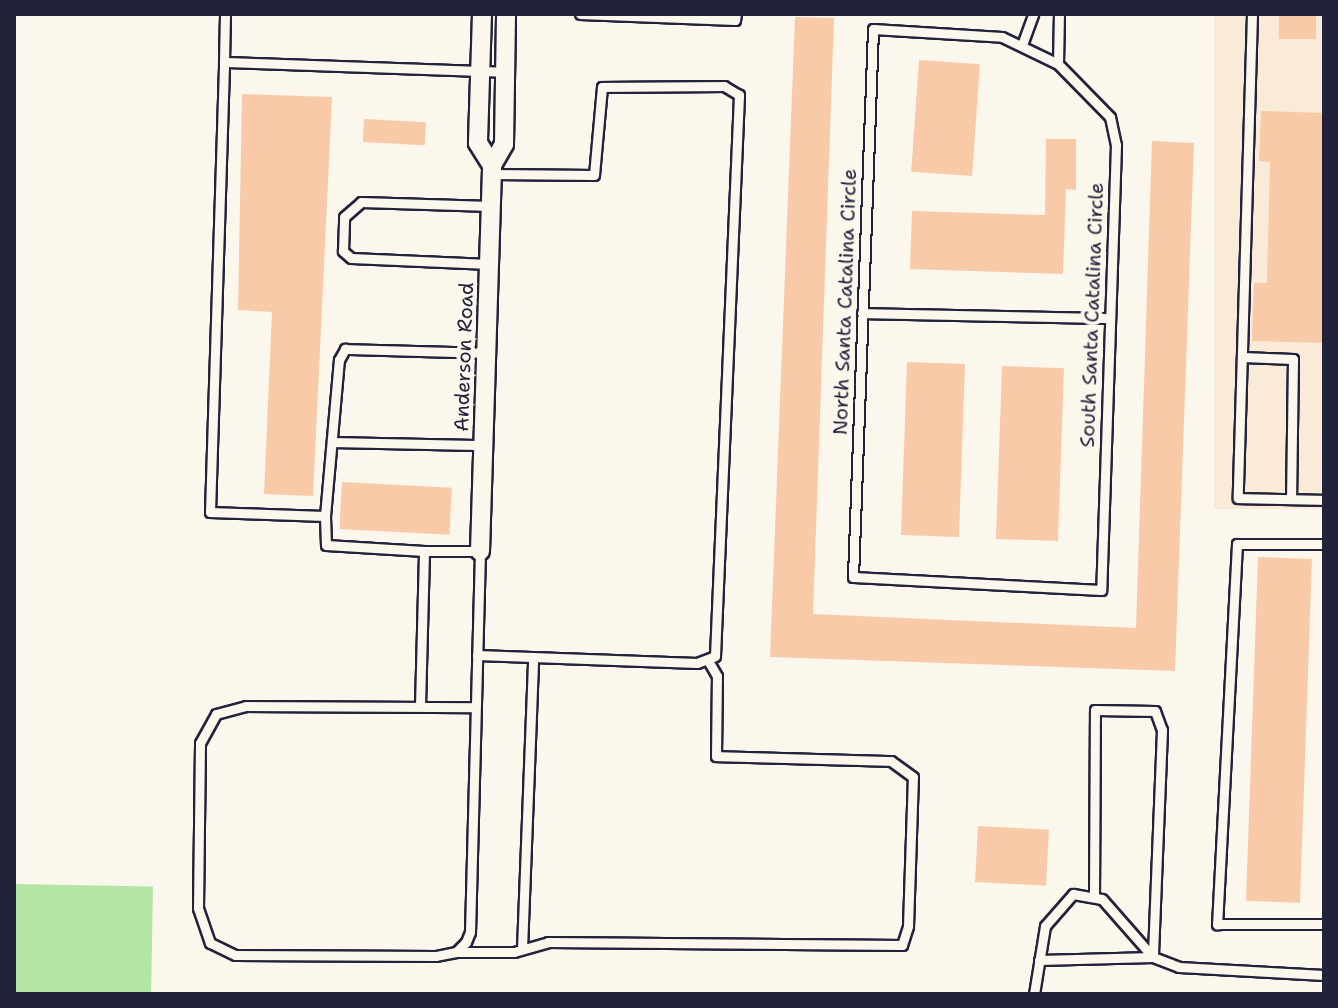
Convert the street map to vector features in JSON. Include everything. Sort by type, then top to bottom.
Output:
[{"type":"street","name":"Anderson Road","points":[[482,14],[478,143],[492,170]]},
{"type":"street","name":"Anderson Road","points":[[480,551],[492,170],[504,144],[506,14]]},
{"type":"lane","points":[[225,14],[210,512],[325,516]]},
{"type":"lane","points":[[580,14],[736,17]]},
{"type":"lane","points":[[1022,45],[1033,14]]},
{"type":"lane","points":[[1058,64],[1059,14]]},
{"type":"lane","points":[[1252,14],[1238,498],[1324,500]]},
{"type":"lane","name":"South Santa Catalina Circle","points":[[873,29],[1002,37],[1058,64],[1110,117],[1116,145],[1101,590]]},
{"type":"lane","name":"North Santa Catalina Circle","points":[[873,29],[853,577],[1101,590]]},
{"type":"lane","points":[[224,62],[505,72]]},
{"type":"lane","points":[[475,707],[246,706],[216,714],[200,743],[198,908],[210,943],[235,955],[456,952],[522,949],[548,942],[902,945],[908,926],[913,777],[891,761],[716,756],[717,676],[709,662],[720,630],[739,95],[724,86],[602,87],[594,175],[492,170]]},
{"type":"lane","points":[[489,264],[351,258],[343,251],[343,229],[351,205],[361,202],[491,206]]},
{"type":"lane","points":[[862,313],[1110,318]]},
{"type":"lane","points":[[456,952],[470,932],[480,551],[326,545],[325,516],[336,442],[339,360],[345,349],[486,353]]},
{"type":"lane","points":[[1242,357],[1293,359],[1291,499]]},
{"type":"lane","points":[[336,442],[483,445]]},
{"type":"lane","points":[[1324,544],[1237,544],[1217,924],[1324,924]]},
{"type":"lane","points":[[420,706],[424,551]]},
{"type":"lane","points":[[477,655],[709,662]]},
{"type":"lane","points":[[522,949],[533,657]]},
{"type":"lane","points":[[1094,897],[1095,710],[1155,711],[1162,730],[1153,957]]},
{"type":"lane","points":[[1034,994],[1045,926],[1073,894],[1094,897],[1153,957]]},
{"type":"lane","points":[[1039,960],[1153,957],[1179,967],[1324,975]]},
{"type":"shaded area","points":[[1214,14],[1324,14],[1324,509],[1214,509]]},
{"type":"green space","points":[[14,884],[153,886],[151,994],[14,994]]},
{"type":"building","points":[[1279,14],[1316,14],[1316,39],[1279,39]]},
{"type":"building","points":[[795,17],[834,18],[813,614],[1136,628],[1152,141],[1194,143],[1175,671],[770,657]]},
{"type":"building","points":[[919,60],[980,64],[972,176],[911,172]]},
{"type":"building","points":[[242,94],[332,97],[313,496],[264,494],[272,312],[238,310]]},
{"type":"building","points":[[1261,111],[1324,113],[1324,343],[1252,341],[1254,283],[1267,283],[1270,162],[1259,161]]},
{"type":"building","points":[[364,119],[426,122],[425,145],[363,142]]},
{"type":"building","points":[[1046,139],[1076,139],[1076,190],[1066,189],[1063,274],[910,269],[912,211],[1045,215]]},
{"type":"building","points":[[907,362],[965,364],[959,537],[901,535]]},
{"type":"building","points":[[1002,366],[1064,368],[1058,541],[996,539]]},
{"type":"building","points":[[342,482],[452,488],[449,535],[340,529]]},
{"type":"building","points":[[1258,557],[1312,559],[1300,903],[1246,901]]},
{"type":"building","points":[[978,826],[1049,830],[1046,886],[975,882]]}]
